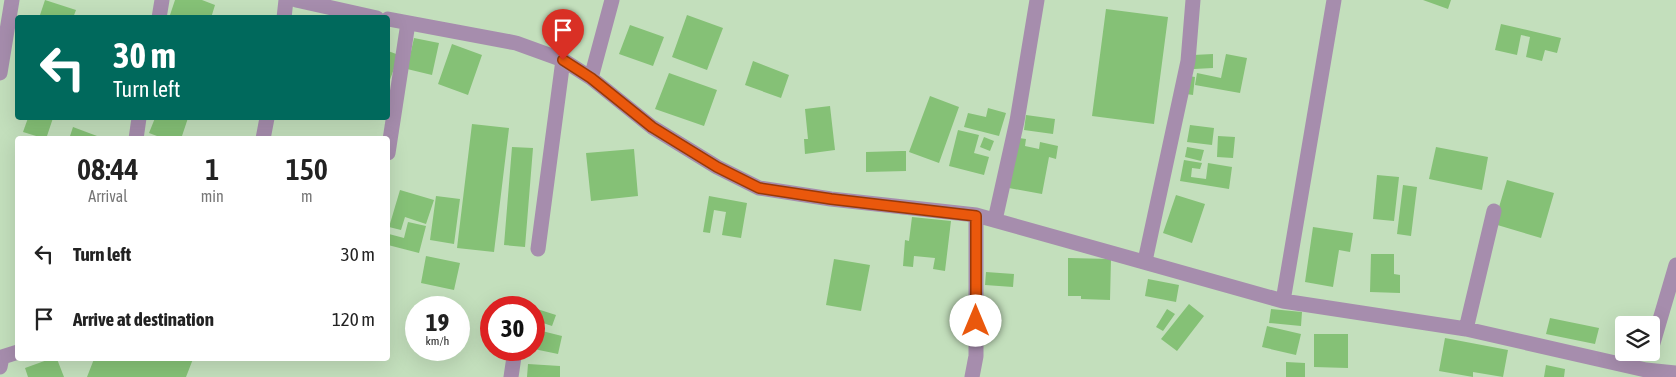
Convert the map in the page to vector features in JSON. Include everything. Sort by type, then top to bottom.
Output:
[{"type":"street","points":[[0,73],[12,0]]},
{"type":"street","points":[[160,15],[162,0]]},
{"type":"street","points":[[284,15],[286,0]]},
{"type":"street","points":[[296,0],[364,15]]},
{"type":"street","points":[[591,78],[612,0]]},
{"type":"street","points":[[995,220],[1016,121],[1038,0]]},
{"type":"street","points":[[1145,261],[1188,61],[1193,0]]},
{"type":"street","points":[[1283,301],[1334,0]]},
{"type":"street","points":[[390,19],[516,43],[563,60],[591,78],[652,127],[717,167],[759,188],[831,199],[976,216],[1145,261],[1283,301],[1466,328],[1645,373],[1676,373]]},
{"type":"street","points":[[390,140],[408,23]]},
{"type":"street","points":[[538,249],[563,60]]},
{"type":"street","points":[[136,136],[139,120]]},
{"type":"street","points":[[264,136],[267,120]]},
{"type":"street","points":[[1466,328],[1494,211]]},
{"type":"street","points":[[972,377],[976,356],[976,216]]},
{"type":"street","points":[[1660,320],[1676,265]]},
{"type":"street","points":[[1,360],[15,353]]},
{"type":"street","points":[[511,377],[513,361]]},
{"type":"building","points":[[45,0],[76,10],[74,15],[40,15]]},
{"type":"building","points":[[175,0],[202,0],[215,5],[212,15],[170,15]]},
{"type":"building","points":[[1423,0],[1451,0],[1448,9]]},
{"type":"building","points":[[1106,9],[1168,17],[1154,124],[1092,116]]},
{"type":"building","points":[[687,15],[723,28],[707,70],[672,57]]},
{"type":"building","points":[[1501,24],[1561,38],[1557,53],[1545,50],[1542,61],[1526,57],[1530,37],[1521,35],[1517,55],[1495,50]]},
{"type":"building","points":[[630,25],[664,37],[653,66],[619,54]]},
{"type":"building","points":[[414,38],[439,43],[432,75],[407,69]]},
{"type":"building","points":[[452,44],[482,55],[468,95],[438,84]]},
{"type":"building","points":[[390,52],[399,55],[390,80]]},
{"type":"building","points":[[1213,54],[1213,68],[1194,69],[1193,55]]},
{"type":"building","points":[[1226,54],[1247,58],[1240,93],[1195,85],[1197,73],[1221,78]]},
{"type":"building","points":[[753,61],[789,75],[781,98],[745,85]]},
{"type":"building","points":[[669,73],[717,90],[704,126],[655,109]]},
{"type":"building","points":[[1189,76],[1195,77],[1193,95],[1186,94]]},
{"type":"building","points":[[930,96],[959,107],[939,163],[909,152]]},
{"type":"building","points":[[830,106],[835,150],[805,154],[804,139],[808,139],[805,109]]},
{"type":"building","points":[[988,108],[1006,113],[999,136],[964,127],[968,113],[986,117]]},
{"type":"building","points":[[1026,115],[1055,119],[1053,134],[1024,130]]},
{"type":"building","points":[[27,120],[52,120],[47,136],[36,136],[23,132]]},
{"type":"building","points":[[154,120],[187,120],[182,136],[157,136],[149,133]]},
{"type":"building","points":[[472,124],[509,128],[494,252],[457,248]]},
{"type":"building","points":[[1190,125],[1214,128],[1212,145],[1187,142]]},
{"type":"building","points":[[73,127],[97,136],[70,136]]},
{"type":"building","points":[[958,130],[979,135],[974,153],[989,157],[984,175],[949,166]]},
{"type":"building","points":[[1218,136],[1235,137],[1233,158],[1217,157]]},
{"type":"building","points":[[984,137],[994,141],[990,151],[980,147]]},
{"type":"building","points":[[1019,138],[1026,139],[1025,146],[1039,149],[1040,142],[1058,146],[1056,159],[1049,157],[1042,194],[1009,188]]},
{"type":"building","points":[[512,147],[533,148],[525,247],[504,245]]},
{"type":"building","points":[[1187,147],[1204,150],[1201,161],[1185,157]]},
{"type":"building","points":[[1436,147],[1488,157],[1482,190],[1429,179]]},
{"type":"building","points":[[634,149],[638,196],[591,201],[586,153]]},
{"type":"building","points":[[906,151],[906,171],[866,172],[866,152]]},
{"type":"building","points":[[1184,160],[1202,163],[1200,169],[1192,168],[1191,177],[1206,179],[1208,163],[1232,167],[1229,189],[1180,181]]},
{"type":"building","points":[[1377,175],[1399,177],[1394,221],[1373,219]]},
{"type":"building","points":[[1507,180],[1554,193],[1541,238],[1494,224]]},
{"type":"building","points":[[1403,185],[1417,187],[1411,236],[1397,234]]},
{"type":"building","points":[[400,190],[434,200],[426,224],[405,217],[401,230],[390,227]]},
{"type":"building","points":[[1176,195],[1205,204],[1192,243],[1163,233]]},
{"type":"building","points":[[436,196],[460,199],[454,244],[430,240]]},
{"type":"building","points":[[709,196],[747,203],[741,238],[722,235],[726,212],[714,210],[710,233],[703,232]]},
{"type":"building","points":[[912,217],[951,221],[945,271],[933,269],[935,258],[914,256],[913,267],[903,266],[905,240],[909,241]]},
{"type":"building","points":[[408,222],[426,226],[419,253],[390,246],[390,234],[404,238]]},
{"type":"building","points":[[1313,227],[1353,233],[1350,252],[1339,250],[1333,287],[1305,282]]},
{"type":"building","points":[[1371,254],[1394,254],[1394,274],[1400,275],[1400,293],[1370,292]]},
{"type":"building","points":[[426,256],[460,263],[454,290],[421,283]]},
{"type":"building","points":[[1068,258],[1111,259],[1110,300],[1081,299],[1081,296],[1068,296]]},
{"type":"building","points":[[834,259],[870,265],[861,311],[826,305]]},
{"type":"building","points":[[986,272],[1014,274],[1013,287],[985,285]]},
{"type":"building","points":[[1148,279],[1179,285],[1176,302],[1145,296]]},
{"type":"building","points":[[1189,304],[1204,316],[1177,351],[1161,339]]},
{"type":"building","points":[[1167,309],[1175,314],[1163,331],[1156,327]]},
{"type":"building","points":[[1271,309],[1302,312],[1301,326],[1269,323]]},
{"type":"building","points":[[545,312],[556,315],[552,326],[545,324]]},
{"type":"building","points":[[1550,318],[1599,328],[1595,344],[1546,334]]},
{"type":"building","points":[[1267,326],[1301,334],[1296,355],[1262,347]]},
{"type":"building","points":[[545,332],[562,336],[558,354],[545,351]]},
{"type":"building","points":[[1314,334],[1348,334],[1348,368],[1314,367]]},
{"type":"building","points":[[1445,338],[1508,350],[1503,377],[1473,372],[1473,377],[1439,371]]},
{"type":"building","points":[[44,361],[58,361],[64,377],[28,377],[25,368]]},
{"type":"building","points":[[93,361],[192,361],[186,377],[87,377]]},
{"type":"building","points":[[1286,362],[1305,363],[1305,377],[1286,377]]},
{"type":"building","points":[[528,364],[560,366],[560,377],[527,377]]},
{"type":"building","points":[[1546,365],[1565,369],[1564,377],[1544,377]]},
{"type":"route","points":[[563,60],[591,78],[652,127],[717,167],[759,188],[831,199],[976,216],[976,321]]}]
